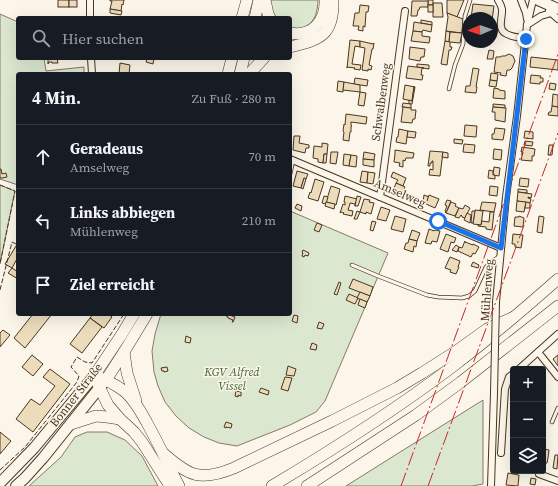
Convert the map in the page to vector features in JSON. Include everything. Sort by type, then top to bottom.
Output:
[{"type":"highway","points":[[243,16],[247,0]]},
{"type":"highway","points":[[255,16],[259,0]]},
{"type":"highway","points":[[265,0],[269,16]]},
{"type":"highway","points":[[292,33],[302,33],[315,27],[322,19],[325,0]]},
{"type":"highway","points":[[292,46],[309,42],[320,37],[324,33],[331,23],[333,0]]},
{"type":"highway","points":[[228,72],[232,60]]},
{"type":"highway","points":[[240,72],[244,60]]},
{"type":"highway","points":[[251,72],[262,60]]},
{"type":"highway","points":[[272,486],[393,409],[453,366],[558,279]]},
{"type":"highway","points":[[307,486],[416,415],[461,382],[558,306]]},
{"type":"highway","name":"Bonner Straße","points":[[91,378],[133,316]]},
{"type":"highway","name":"Bonner Straße","points":[[103,384],[146,316]]},
{"type":"highway","points":[[163,452],[187,472],[208,476],[220,474],[290,442],[364,405],[422,373],[487,329],[514,317]]},
{"type":"highway","points":[[124,352],[127,373],[138,407],[163,452],[179,486]]},
{"type":"highway","points":[[91,378],[124,391],[138,407]]},
{"type":"highway","points":[[103,384],[108,405],[120,420],[134,432],[142,442],[170,486]]},
{"type":"highway","points":[[71,424],[96,416],[120,420]]},
{"type":"highway","points":[[159,468],[164,486]]},
{"type":"main road","points":[[538,1],[556,13]]},
{"type":"main road","name":"Bonner Straße","points":[[0,483],[34,448],[91,378]]},
{"type":"main road","name":"Bonner Straße","points":[[16,486],[25,478],[103,384]]},
{"type":"street","points":[[90,0],[90,16]]},
{"type":"street","points":[[498,0],[502,10],[502,30],[510,35],[526,39]]},
{"type":"street","name":"Mühlenweg","points":[[491,486],[496,302],[527,25],[526,13],[521,0]]},
{"type":"street","name":"Mühlenweg","points":[[527,25],[538,1]]},
{"type":"street","name":"Schwalbenweg","points":[[380,196],[405,10]]},
{"type":"street","points":[[527,25],[542,16],[556,13]]},
{"type":"street","points":[[92,60],[92,72]]},
{"type":"street","name":"Amselweg","points":[[292,160],[501,248]]},
{"type":"street","points":[[522,366],[558,334]]},
{"type":"street","points":[[538,352],[558,377]]},
{"type":"street","points":[[502,453],[505,389],[510,377]]},
{"type":"street","points":[[539,474],[558,481]]},
{"type":"lane","points":[[449,89],[455,65],[463,44],[464,16],[470,0]]},
{"type":"lane","points":[[352,265],[427,295],[462,298],[469,296],[475,291],[486,267],[500,256]]},
{"type":"lane","points":[[552,422],[558,408]]},
{"type":"green space","points":[[269,0],[318,0],[316,13],[312,22],[303,27],[292,29],[292,16],[273,16]]},
{"type":"green space","points":[[0,14],[16,21],[16,60],[44,60],[46,71],[84,67],[84,72],[16,72],[16,184],[0,179]]},
{"type":"green space","points":[[0,185],[15,191],[0,264]]},
{"type":"green space","name":"KGV Alfred Vissel","points":[[292,212],[388,253],[325,401],[316,412],[290,425],[237,446],[219,443],[204,437],[189,428],[176,416],[165,402],[154,372],[152,351],[160,316],[292,316]]},
{"type":"green space","points":[[483,400],[483,484],[472,486],[346,486]]},
{"type":"green space","points":[[87,432],[107,432],[125,440],[142,456],[158,486],[29,486],[61,457],[75,437]]},
{"type":"building","points":[[58,0],[69,0],[69,7],[58,7]]},
{"type":"building","points":[[69,0],[77,0],[77,7],[69,7]]},
{"type":"building","points":[[110,0],[124,0],[121,11],[110,9],[112,1]]},
{"type":"building","points":[[428,0],[433,0],[433,5],[428,5]]},
{"type":"building","points":[[447,0],[464,0],[457,17],[447,13]]},
{"type":"building","points":[[412,1],[428,1],[428,7],[420,7],[417,16],[411,16]]},
{"type":"building","points":[[433,3],[442,3],[443,17],[433,17]]},
{"type":"building","points":[[473,4],[494,6],[493,12],[472,12]]},
{"type":"building","points":[[360,5],[369,6],[368,12],[366,12],[365,27],[363,26],[363,31],[358,30],[359,26],[353,26],[355,13],[359,13]]},
{"type":"building","points":[[428,5],[433,5],[433,12],[428,12]]},
{"type":"building","points":[[110,9],[122,11],[121,15],[110,13]]},
{"type":"building","points":[[447,13],[462,19],[462,33],[446,31],[448,17]]},
{"type":"building","points":[[421,20],[432,22],[432,25],[421,23]]},
{"type":"building","points":[[414,22],[432,25],[431,32],[423,30],[422,32],[413,31]]},
{"type":"building","points":[[413,31],[422,32],[422,36],[430,37],[429,43],[411,41]]},
{"type":"building","points":[[446,31],[450,32],[449,42],[445,41]]},
{"type":"building","points":[[450,32],[462,33],[460,43],[449,42]]},
{"type":"building","points":[[350,40],[360,41],[360,47],[355,46],[352,64],[361,65],[360,70],[347,67]]},
{"type":"building","points":[[360,41],[374,43],[369,65],[372,66],[371,70],[368,69],[368,71],[362,70],[365,48],[360,47]]},
{"type":"building","points":[[445,41],[450,42],[450,47],[452,47],[451,50],[449,50],[447,65],[441,64]]},
{"type":"building","points":[[410,47],[425,49],[424,57],[421,57],[420,61],[409,59]]},
{"type":"building","points":[[489,50],[494,51],[493,59],[487,59]]},
{"type":"building","points":[[509,54],[513,56],[515,61],[512,68],[507,70],[506,76],[500,75],[501,73],[494,72],[496,57]]},
{"type":"building","points":[[531,57],[558,60],[558,70],[530,67]]},
{"type":"building","points":[[48,60],[57,60],[58,63],[49,62],[48,64]]},
{"type":"building","points":[[146,60],[154,60],[153,64],[146,62]]},
{"type":"building","points":[[120,63],[130,65],[129,72],[119,72]]},
{"type":"building","points":[[417,64],[429,65],[429,69],[417,67]]},
{"type":"building","points":[[408,66],[424,68],[422,68],[422,80],[406,78]]},
{"type":"building","points":[[473,68],[479,69],[476,93],[465,92],[466,86],[470,86]]},
{"type":"building","points":[[491,73],[498,74],[497,81],[490,80]]},
{"type":"building","points":[[531,75],[541,76],[540,78],[543,78],[543,82],[540,82],[540,84],[530,83]]},
{"type":"building","points":[[355,78],[368,80],[367,86],[354,84]]},
{"type":"building","points":[[490,80],[497,81],[496,87],[489,86]]},
{"type":"building","points":[[338,81],[344,82],[343,92],[337,91]]},
{"type":"building","points":[[344,82],[360,85],[360,92],[343,90]]},
{"type":"building","points":[[550,83],[556,84],[555,90],[549,89]]},
{"type":"building","points":[[405,85],[415,87],[412,101],[403,99]]},
{"type":"building","points":[[414,87],[412,104],[409,104],[409,100],[412,101]]},
{"type":"building","points":[[494,88],[505,91],[505,99],[493,98]]},
{"type":"building","points":[[360,92],[366,93],[364,106],[358,105]]},
{"type":"building","points":[[553,94],[558,95],[558,107],[552,106]]},
{"type":"building","points":[[403,103],[411,104],[411,108],[402,107]]},
{"type":"building","points":[[493,104],[505,105],[505,108],[493,107]]},
{"type":"building","points":[[552,106],[558,107],[558,116],[548,115],[549,112],[551,112]]},
{"type":"building","points":[[403,107],[416,110],[415,119],[413,119],[412,123],[401,122]]},
{"type":"building","points":[[493,107],[506,108],[505,122],[495,120],[495,112],[492,112]]},
{"type":"building","points":[[346,114],[367,117],[366,124],[351,122],[352,126],[349,141],[343,140]]},
{"type":"building","points":[[465,125],[477,126],[476,137],[464,136]]},
{"type":"building","points":[[495,128],[505,129],[503,140],[492,139],[492,134],[494,134]]},
{"type":"building","points":[[399,129],[408,131],[406,144],[396,142]]},
{"type":"building","points":[[408,131],[416,132],[415,138],[407,137]]},
{"type":"building","points":[[525,131],[533,132],[533,139],[524,138]]},
{"type":"building","points":[[294,136],[300,136],[299,143],[309,145],[309,148],[306,148],[305,153],[293,150]]},
{"type":"building","points":[[454,139],[463,140],[462,144],[454,143]]},
{"type":"building","points":[[525,141],[533,142],[532,146],[524,145]]},
{"type":"building","points":[[322,143],[328,144],[327,154],[324,154],[323,163],[318,162],[318,159],[313,158],[314,146],[322,147]]},
{"type":"building","points":[[464,144],[475,145],[474,153],[463,152]]},
{"type":"building","points":[[549,145],[553,145],[552,155],[548,155]]},
{"type":"building","points":[[522,147],[535,149],[534,156],[532,156],[532,161],[521,160],[523,152],[521,152]]},
{"type":"building","points":[[494,149],[502,150],[501,160],[493,159]]},
{"type":"building","points":[[395,150],[414,153],[413,158],[406,158],[405,161],[403,160],[403,167],[399,166],[400,163],[394,162]]},
{"type":"building","points":[[430,151],[443,152],[440,176],[429,175],[430,169],[433,170],[433,161],[430,163],[430,166],[428,166]]},
{"type":"building","points":[[331,152],[338,152],[336,164],[330,163]]},
{"type":"building","points":[[364,152],[375,154],[374,160],[363,159]]},
{"type":"building","points":[[443,152],[448,153],[448,158],[442,157]]},
{"type":"building","points":[[324,154],[327,154],[326,163],[323,163]]},
{"type":"building","points":[[344,154],[351,155],[349,166],[343,165]]},
{"type":"building","points":[[351,155],[357,156],[356,167],[349,166]]},
{"type":"building","points":[[363,159],[374,160],[374,167],[363,165]]},
{"type":"building","points":[[494,167],[500,168],[499,176],[493,175]]},
{"type":"building","points":[[0,169],[2,174],[6,173],[7,177],[0,178]]},
{"type":"building","points":[[489,170],[493,171],[495,179],[488,178]]},
{"type":"building","points":[[297,171],[308,174],[306,179],[304,178],[301,188],[293,186]]},
{"type":"building","points":[[362,171],[368,172],[367,183],[360,182]]},
{"type":"building","points":[[368,172],[375,173],[373,184],[367,183]]},
{"type":"building","points":[[393,172],[406,178],[403,186],[396,183],[398,180],[391,177]]},
{"type":"building","points":[[304,178],[306,179],[303,189],[301,188]]},
{"type":"building","points":[[520,178],[529,179],[528,187],[519,186]]},
{"type":"building","points":[[315,179],[324,182],[318,201],[308,198]]},
{"type":"building","points":[[396,183],[405,187],[401,195],[393,191]]},
{"type":"building","points":[[331,186],[340,189],[336,205],[326,202]]},
{"type":"building","points":[[490,186],[498,187],[497,196],[489,195]]},
{"type":"building","points":[[518,189],[527,190],[527,193],[518,192]]},
{"type":"building","points":[[518,192],[532,194],[531,198],[528,197],[531,199],[530,203],[517,201]]},
{"type":"building","points":[[424,195],[429,197],[426,203],[423,202]]},
{"type":"building","points":[[429,195],[439,199],[435,208],[426,204]]},
{"type":"building","points":[[324,196],[328,197],[326,204],[322,203]]},
{"type":"building","points":[[345,196],[357,199],[355,206],[355,204],[350,203],[348,210],[353,211],[352,216],[341,212],[340,213],[343,204],[345,205]]},
{"type":"building","points":[[357,196],[361,197],[358,206],[355,206]]},
{"type":"building","points":[[364,199],[370,200],[369,202],[374,203],[371,214],[360,212]]},
{"type":"building","points":[[447,200],[451,201],[446,213],[445,211],[447,206],[445,205]]},
{"type":"building","points":[[517,201],[526,202],[524,212],[516,211]]},
{"type":"building","points":[[326,202],[335,204],[334,209],[325,206]]},
{"type":"building","points":[[451,202],[456,204],[455,206],[459,208],[455,216],[446,213]]},
{"type":"building","points":[[482,202],[496,203],[494,212],[480,210]]},
{"type":"building","points":[[526,202],[530,203],[530,208],[525,208]]},
{"type":"building","points":[[297,204],[302,206],[301,211],[295,208]]},
{"type":"building","points":[[465,205],[470,208],[465,218],[461,215],[459,218],[455,217],[459,208],[463,209]]},
{"type":"building","points":[[381,207],[390,210],[386,221],[377,219]]},
{"type":"building","points":[[475,210],[483,211],[481,225],[473,224]]},
{"type":"building","points":[[357,211],[360,212],[357,219],[354,219]]},
{"type":"building","points":[[472,211],[475,211],[473,223],[471,223]]},
{"type":"building","points":[[490,212],[494,212],[492,230],[486,229],[486,227],[478,226],[481,225],[482,221],[489,222]]},
{"type":"building","points":[[467,213],[471,215],[470,223],[464,220]]},
{"type":"building","points":[[395,216],[406,219],[403,232],[391,229]]},
{"type":"building","points":[[519,216],[524,218],[523,227],[514,226],[515,217]]},
{"type":"building","points":[[539,216],[544,217],[542,233],[537,232]]},
{"type":"building","points":[[372,221],[376,222],[373,231],[370,230]]},
{"type":"building","points":[[317,223],[322,225],[319,232],[314,230]]},
{"type":"building","points":[[429,229],[440,231],[437,242],[432,241],[431,244],[425,243]]},
{"type":"building","points":[[412,230],[420,233],[417,241],[409,239]]},
{"type":"building","points":[[446,234],[456,238],[454,243],[451,242],[448,252],[440,249]]},
{"type":"building","points":[[513,234],[523,235],[521,248],[515,247],[515,244],[512,244]]},
{"type":"building","points":[[409,239],[417,241],[413,252],[404,249]]},
{"type":"building","points":[[465,241],[479,247],[475,254],[473,253],[471,257],[458,251],[459,247],[462,248]]},
{"type":"building","points":[[456,245],[459,247],[457,252],[452,250]]},
{"type":"building","points":[[16,246],[16,261],[12,268],[5,264]]},
{"type":"building","points":[[303,250],[309,253],[308,256],[302,256]]},
{"type":"building","points":[[450,257],[460,261],[456,274],[445,268]]},
{"type":"building","points":[[473,262],[479,265],[478,268],[471,266]]},
{"type":"building","points":[[12,268],[16,271],[16,278],[8,273]]},
{"type":"building","points":[[353,279],[373,287],[370,296],[349,288]]},
{"type":"building","points":[[339,282],[341,283],[337,295],[334,294]]},
{"type":"building","points":[[360,292],[370,296],[367,302],[357,298]]},
{"type":"building","points":[[349,294],[358,298],[355,304],[346,300]]},
{"type":"building","points":[[360,299],[367,302],[365,308],[358,305]]},
{"type":"building","points":[[294,315],[298,316],[297,323],[292,321]]},
{"type":"building","points":[[31,316],[50,316],[25,348],[14,338]]},
{"type":"building","points":[[92,316],[112,317],[104,328],[90,318]]},
{"type":"building","points":[[226,316],[235,317],[233,322],[233,320]]},
{"type":"building","points":[[90,318],[102,327],[82,353],[70,344]]},
{"type":"building","points":[[319,322],[324,324],[322,329],[317,328]]},
{"type":"building","points":[[3,330],[10,335],[0,347],[0,333]]},
{"type":"building","points":[[186,336],[191,338],[190,343],[185,342]]},
{"type":"building","points":[[312,343],[317,345],[316,350],[310,349]]},
{"type":"building","points":[[32,355],[43,364],[33,376],[22,367]]},
{"type":"building","points":[[558,355],[558,366],[553,359]]},
{"type":"building","points":[[288,366],[296,369],[294,376],[286,375]]},
{"type":"building","points":[[167,367],[168,371],[162,371],[161,368]]},
{"type":"building","points":[[50,369],[70,384],[33,432],[16,419],[31,399],[40,405],[55,386],[43,377]]},
{"type":"building","points":[[285,377],[292,378],[288,391],[281,389]]},
{"type":"building","points":[[261,388],[269,391],[268,395],[259,392]]},
{"type":"building","points":[[236,391],[241,392],[241,396],[235,396]]},
{"type":"building","points":[[226,422],[232,424],[231,428],[224,427]]},
{"type":"building","points":[[0,432],[11,441],[0,454]]},
{"type":"building","points":[[546,450],[549,450],[546,463]]},
{"type":"building","points":[[555,455],[558,455],[557,469],[553,468]]},
{"type":"building","points":[[508,473],[519,475],[518,486],[506,485]]},
{"type":"building","points":[[531,478],[536,479],[535,485],[530,484]]},
{"type":"fence","points":[[0,185],[15,191],[0,264]]},
{"type":"fence","points":[[0,290],[12,242],[16,244]]},
{"type":"fence","points":[[0,470],[25,447],[77,382],[79,376],[71,367],[77,357],[85,362],[92,363],[123,316]]},
{"type":"power","points":[[401,486],[558,54]]},
{"type":"power","points":[[428,486],[558,133]]},
{"type":"route","points":[[438,221],[501,248],[526,39]]}]
